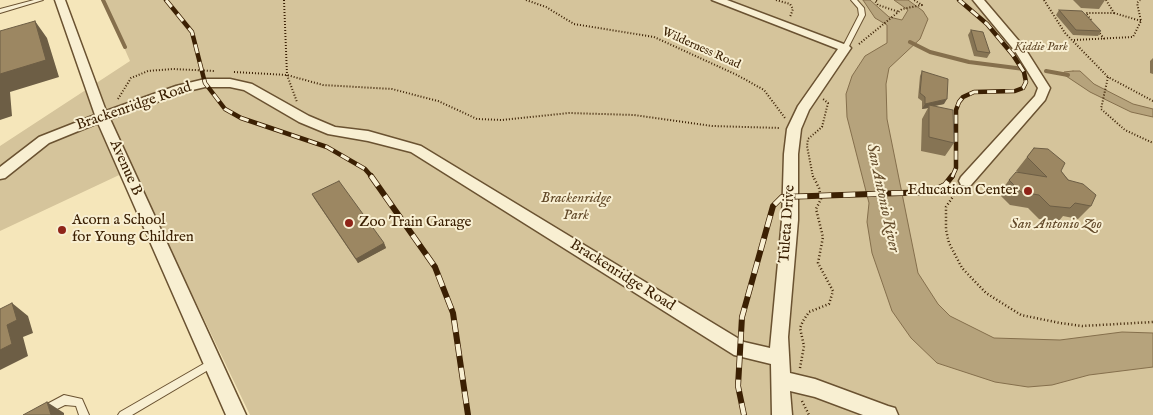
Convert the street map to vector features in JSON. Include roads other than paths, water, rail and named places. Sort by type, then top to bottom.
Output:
[{"type":"street","name":"Avenue B","points":[[60,0],[102,117],[236,415]]},
{"type":"street","points":[[717,0],[846,46]]},
{"type":"street","points":[[966,181],[1041,97],[1044,88],[1020,49],[978,0]]},
{"type":"street","name":"Tuleta Drive","points":[[782,415],[779,358],[794,129],[803,109],[846,46]]},
{"type":"street","name":"Brackenridge Road","points":[[0,174],[44,140],[102,117],[180,90],[205,84],[230,83],[248,87],[304,119],[333,131],[368,136],[416,149],[740,349],[779,358]]},
{"type":"street","points":[[781,380],[815,388],[888,415]]},
{"type":"lane","points":[[0,11],[40,0]]},
{"type":"lane","points":[[846,46],[862,15],[861,8],[854,0]]},
{"type":"lane","points":[[123,415],[212,363]]},
{"type":"lane","points":[[35,415],[64,400],[79,402],[84,415]]},
{"type":"water","name":"San Antonio River","points":[[863,0],[870,0],[889,17],[902,20],[908,10],[894,0],[908,0],[923,11],[928,19],[920,39],[889,68],[886,84],[887,119],[918,273],[938,304],[950,316],[994,338],[1060,340],[1122,332],[1153,333],[1153,367],[1089,375],[1052,385],[1028,387],[995,382],[937,363],[911,338],[892,311],[872,253],[867,222],[869,203],[847,117],[846,94],[852,76],[865,56],[887,43],[887,25],[875,18]]},
{"type":"water","points":[[1080,71],[1094,84],[1133,104],[1153,109],[1153,117],[1131,112],[1090,92],[1063,74],[1064,72]]},
{"type":"waterway","points":[[103,0],[125,47]]},
{"type":"waterway","points":[[910,42],[930,52],[969,62],[1024,69]]},
{"type":"waterway","points":[[1046,71],[1068,75]]},
{"type":"railway","points":[[166,0],[192,32],[205,83],[225,109],[241,118],[327,147],[365,169],[372,177]]},
{"type":"railway","points":[[952,177],[956,168],[956,110],[959,102],[963,97],[974,92],[1015,91],[1023,88],[1026,82],[1024,72],[1013,55],[987,24],[959,0]]},
{"type":"railway","points":[[371,176],[435,267],[453,313],[468,415]]},
{"type":"railway","points":[[744,415],[738,386],[742,317],[773,206],[782,197],[931,192],[945,185],[952,176]]},
{"type":"place","name":"Education Center","points":[[1028,191]]},
{"type":"place","name":"Zoo Train Garage","points":[[349,223]]},
{"type":"place","name":"Acorn a School for Young Children","points":[[62,230]]},
{"type":"park label","name":"Kiddie Park","points":[[1041,48]]},
{"type":"park label","name":"Brackenridge Park","points":[[576,208]]},
{"type":"park label","name":"San Antonio Zoo","points":[[1056,225]]}]
